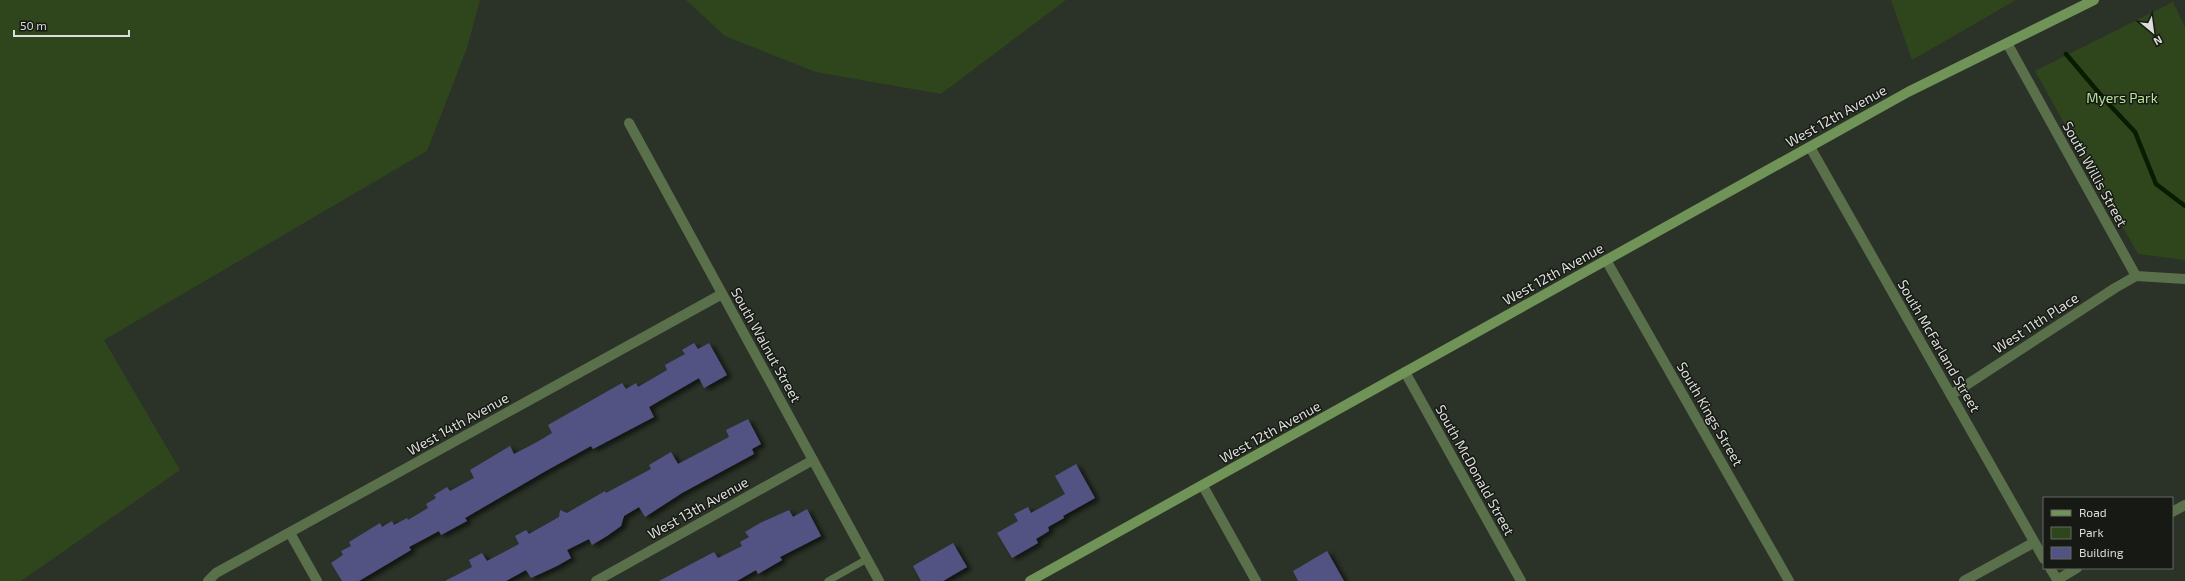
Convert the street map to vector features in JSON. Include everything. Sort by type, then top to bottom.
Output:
[{"type":"main road","name":"West 12th Avenue","points":[[1030,581],[1908,92],[2094,0]]},
{"type":"street","name":"South Willis Street","points":[[2007,43],[2136,276]]},
{"type":"street","name":"South Walnut Street","points":[[629,123],[879,581]]},
{"type":"street","name":"South McFarland Street","points":[[1810,146],[1952,395],[2033,543],[2043,558]]},
{"type":"street","name":"South Kings Street","points":[[1606,260],[1789,581]]},
{"type":"street","points":[[2136,276],[2185,279]]},
{"type":"street","name":"West 11th Place","points":[[1952,395],[2115,288],[2136,276]]},
{"type":"street","name":"West 14th Avenue","points":[[208,581],[216,573],[722,294]]},
{"type":"street","name":"South McDonald Street","points":[[1405,372],[1521,581]]},
{"type":"street","name":"West 13th Avenue","points":[[596,581],[814,460]]},
{"type":"street","points":[[1203,486],[1256,581]]},
{"type":"street","points":[[2173,511],[2185,505]]},
{"type":"street","points":[[290,533],[317,581]]},
{"type":"street","points":[[1964,581],[2033,543]]},
{"type":"street","points":[[2051,569],[2057,580],[2075,569]]},
{"type":"lane","points":[[828,581],[867,559]]},
{"type":"green space","points":[[0,0],[480,0],[467,48],[427,151],[104,340],[180,470],[21,581],[0,581]]},
{"type":"green space","points":[[686,0],[1066,0],[941,94],[816,72],[725,36]]},
{"type":"green space","points":[[1891,0],[2016,0],[1912,60]]},
{"type":"green space","name":"Myers Park","points":[[2173,2],[2185,27],[2185,260],[2138,254],[2035,71]]},
{"type":"building","points":[[694,343],[698,349],[709,343],[727,375],[704,388],[699,378],[649,407],[654,417],[593,449],[591,446],[544,472],[465,518],[467,521],[441,535],[439,531],[409,547],[411,550],[359,581],[342,581],[331,563],[343,555],[341,551],[351,546],[349,542],[380,523],[382,527],[392,521],[394,525],[407,518],[408,520],[428,508],[426,504],[436,498],[434,495],[447,487],[450,491],[474,478],[470,470],[510,446],[514,454],[537,442],[552,433],[548,425],[622,383],[626,389],[636,383],[638,387],[667,370],[665,365],[685,354],[682,350]]},
{"type":"building","points":[[748,419],[761,444],[752,449],[754,454],[682,493],[645,517],[639,507],[624,516],[621,526],[592,545],[589,539],[567,550],[571,558],[557,566],[531,578],[526,570],[506,581],[445,581],[472,567],[469,560],[482,553],[487,561],[519,544],[515,536],[526,530],[529,534],[559,517],[560,510],[567,513],[605,491],[606,493],[651,469],[649,465],[671,452],[678,464],[729,437],[726,430]]},
{"type":"building","points":[[1076,464],[1095,498],[1063,516],[1064,518],[1048,527],[1049,531],[1036,539],[1038,543],[1012,558],[997,533],[1018,521],[1014,514],[1028,507],[1031,513],[1065,494],[1055,476]]},
{"type":"building","points":[[807,509],[821,536],[780,557],[782,560],[758,574],[756,570],[737,581],[659,581],[714,552],[718,558],[742,546],[740,542],[749,537],[745,532],[760,523],[789,510],[793,517]]},
{"type":"building","points":[[953,543],[967,567],[943,581],[921,581],[913,566]]},
{"type":"building","points":[[1327,551],[1344,581],[1298,581],[1293,571]]},
{"type":"waterway","points":[[2066,54],[2105,100],[2135,132],[2156,184],[2185,206]]}]
